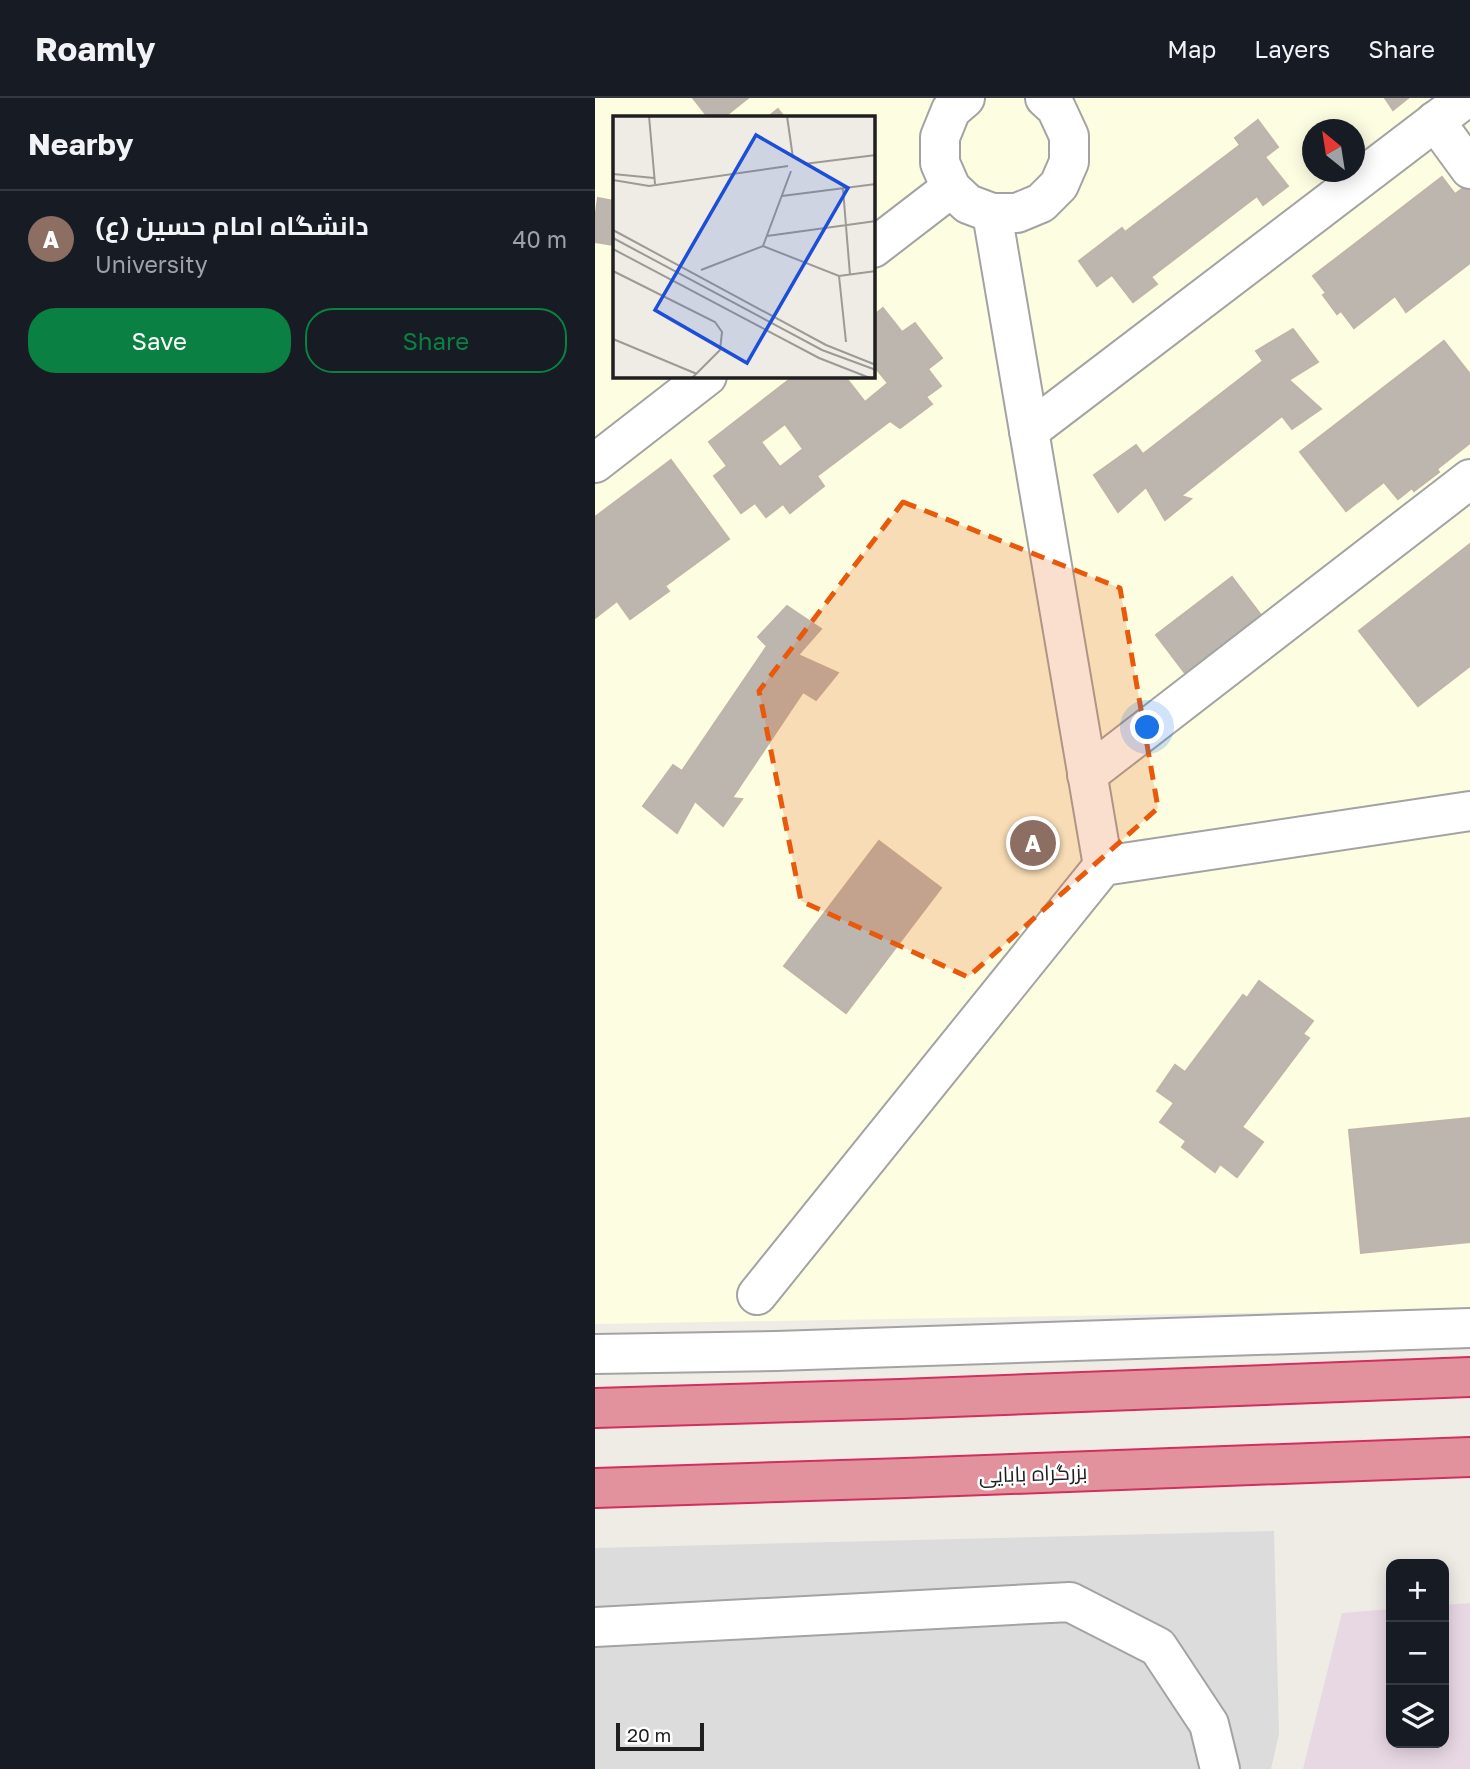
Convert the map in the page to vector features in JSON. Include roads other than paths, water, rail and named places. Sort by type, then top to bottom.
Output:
[{"type":"highway","points":[[595,1408],[1470,1377]]},
{"type":"highway","name":"بزرگراه بابایی","points":[[595,1488],[1470,1457]]},
{"type":"street","points":[[1029,431],[1466,98]]},
{"type":"street","points":[[953,102],[940,137],[940,163],[951,188],[968,204],[992,213],[1017,213],[1041,203],[1059,185],[1069,162],[1069,136],[1057,101]]},
{"type":"street","points":[[1435,121],[1470,169]]},
{"type":"street","points":[[875,246],[951,188]]},
{"type":"street","points":[[992,213],[1103,866]]},
{"type":"street","points":[[595,463],[704,378]]},
{"type":"street","points":[[1087,775],[1470,479]]},
{"type":"street","points":[[757,1295],[1103,866],[1470,811]]},
{"type":"street","points":[[595,1354],[831,1350],[1470,1328]]},
{"type":"street","points":[[595,1628],[1070,1602],[1159,1647],[1209,1724],[1220,1769]]},
{"type":"place","name":"دانشگاه امام حسین (ع)","points":[[1033,843]]}]
